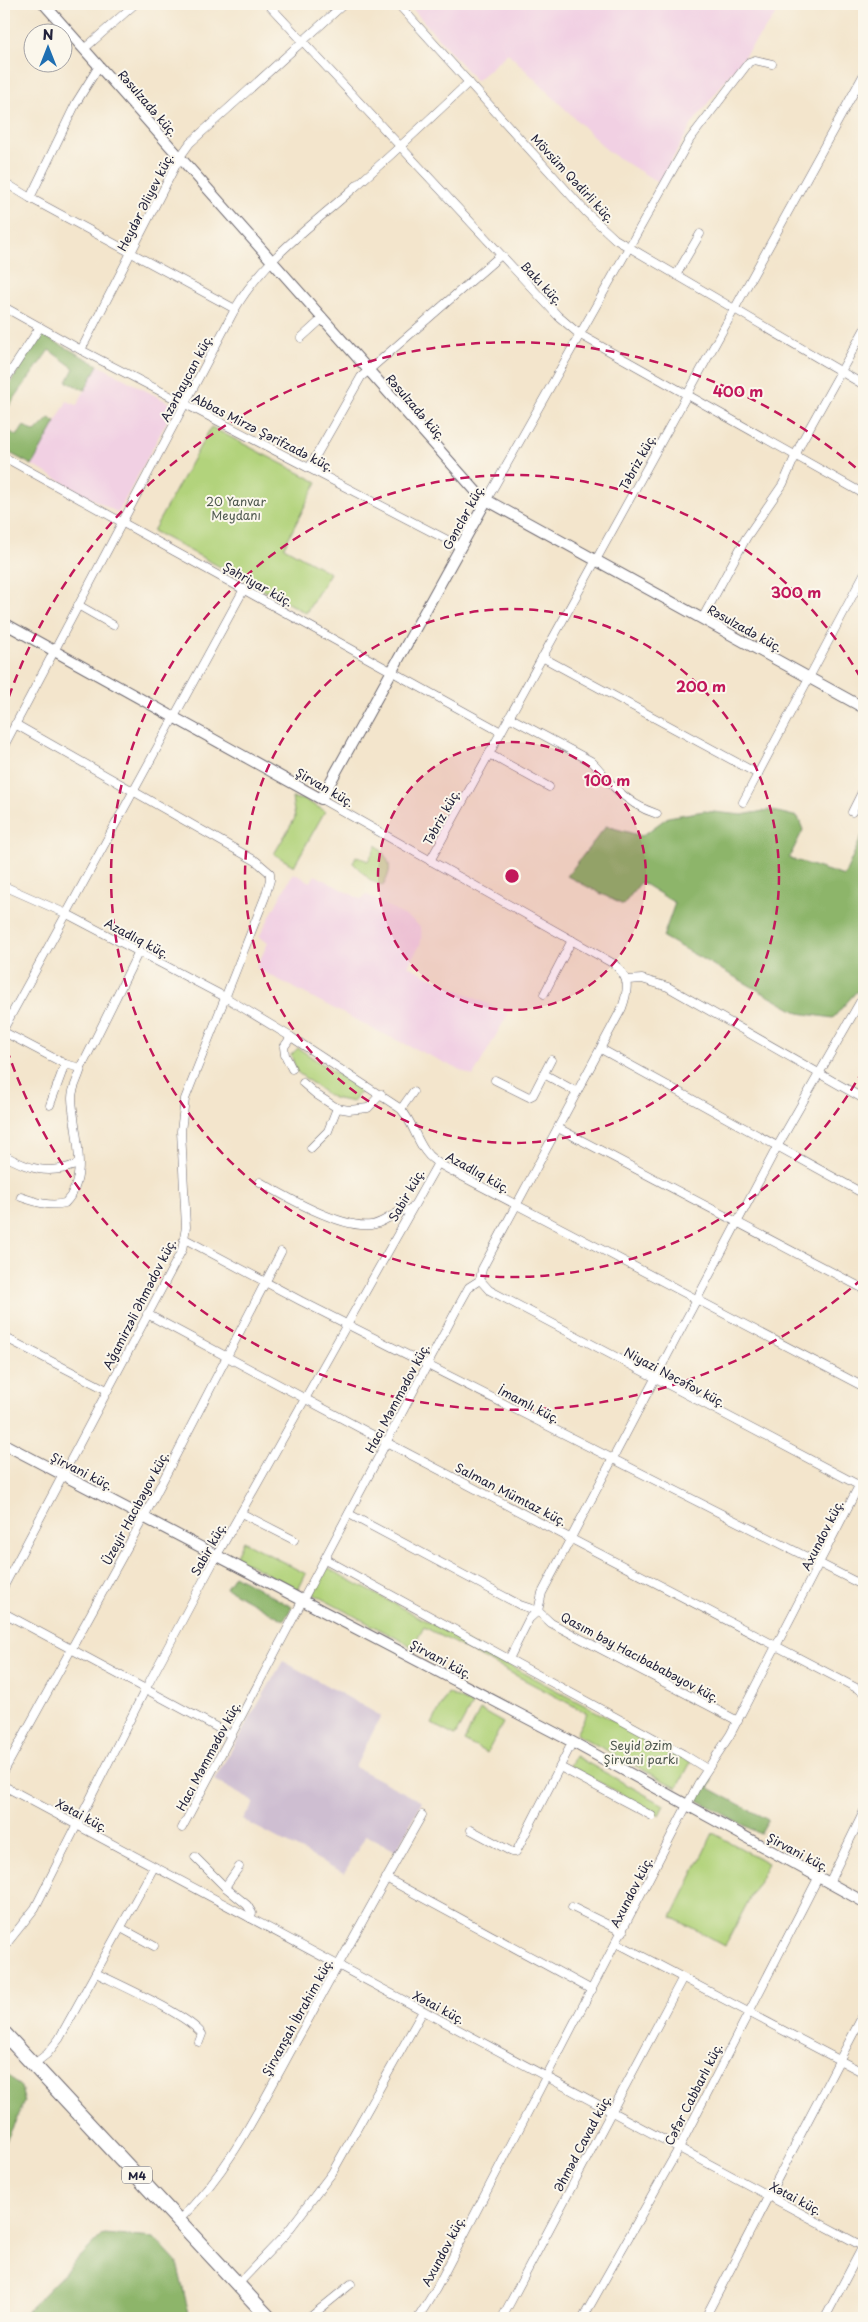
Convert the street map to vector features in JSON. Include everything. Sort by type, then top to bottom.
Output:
[{"type":"highway","name":"M4","points":[[4,2033],[270,2318]]},
{"type":"street","name":"Rəsulzadə küç.","points":[[44,4],[475,492],[486,501],[864,708]]},
{"type":"street","points":[[84,49],[135,4]]},
{"type":"street","name":"Bakı küç.","points":[[268,4],[558,316],[579,334],[864,494]]},
{"type":"street","name":"Heydər Əliyev küç.","points":[[81,350],[180,157],[198,135],[344,4]]},
{"type":"street","name":"Mövsüm Qədirli küç.","points":[[398,4],[586,212],[629,248],[864,385]]},
{"type":"street","name":"Gənclər küç.","points":[[321,799],[579,334],[690,139],[743,67],[755,60],[772,64]]},
{"type":"street","points":[[30,198],[76,103],[99,66]]},
{"type":"street","name":"Təbriz küç.","points":[[430,861],[864,74]]},
{"type":"street","name":"Azərbaycan küç.","points":[[4,746],[235,309],[250,285],[271,261],[402,146],[469,82]]},
{"type":"street","points":[[4,182],[235,309]]},
{"type":"street","points":[[676,275],[700,234]]},
{"type":"street","points":[[309,468],[346,400],[368,370],[501,255]]},
{"type":"street","name":"Abbas Mirzə Şərifzadə küç.","points":[[4,306],[81,350],[461,547]]},
{"type":"street","points":[[301,338],[322,319]]},
{"type":"street","points":[[4,382],[40,327]]},
{"type":"street","points":[[702,619],[746,538],[783,484],[795,455],[864,330]]},
{"type":"street","name":"Şəhriyar küç.","points":[[4,457],[501,732]]},
{"type":"street","points":[[743,802],[864,574]]},
{"type":"street","points":[[4,1028],[244,589]]},
{"type":"street","points":[[78,605],[113,625]]},
{"type":"street","name":"Şirvan küç.","points":[[4,624],[572,940],[614,964],[622,970],[628,980]]},
{"type":"street","points":[[542,657],[758,774]]},
{"type":"street","points":[[509,717],[591,761],[602,770],[620,792],[646,810],[657,814]]},
{"type":"street","points":[[15,724],[133,792]]},
{"type":"street","points":[[489,754],[549,787]]},
{"type":"street","points":[[852,812],[864,788]]},
{"type":"street","name":"Ağamirzəli Əhmədov küç.","points":[[4,1586],[182,1250],[185,1239],[186,1220],[181,1137],[183,1110],[188,1091],[266,896],[270,880],[270,873],[256,861],[133,792]]},
{"type":"street","name":"Azadlıq küç.","points":[[4,886],[66,914],[225,997],[292,1037],[401,1109],[413,1125],[425,1151],[438,1163],[516,1206],[864,1387]]},
{"type":"street","points":[[544,994],[572,940]]},
{"type":"street","points":[[21,1197],[46,1205],[65,1203],[74,1190],[78,1164],[77,1133],[72,1096],[81,1068],[139,952]]},
{"type":"street","points":[[628,980],[642,979],[668,987],[864,1099]]},
{"type":"street","name":"Hacı Məmmədov küç.","points":[[182,1828],[464,1296],[474,1283],[480,1280],[482,1269],[622,1008],[628,989],[628,980]]},
{"type":"street","points":[[509,1659],[529,1619],[538,1611],[542,1593],[656,1380],[777,1147],[860,1002]]},
{"type":"street","points":[[4,1032],[65,1064],[81,1068]]},
{"type":"street","points":[[292,1037],[284,1047],[285,1055],[292,1069]]},
{"type":"street","points":[[601,1049],[864,1194]]},
{"type":"street","points":[[495,1080],[529,1096],[533,1095],[551,1060]]},
{"type":"street","points":[[50,1105],[65,1064]]},
{"type":"street","points":[[544,1074],[578,1092]]},
{"type":"street","points":[[303,1083],[337,1108],[349,1110],[368,1108],[381,1094]]},
{"type":"street","points":[[401,1109],[413,1092]]},
{"type":"street","points":[[311,1148],[328,1131],[337,1108]]},
{"type":"street","points":[[558,1128],[864,1289]]},
{"type":"street","points":[[4,1155],[18,1164],[46,1171],[64,1170],[78,1164]]},
{"type":"street","name":"Sabir küç.","points":[[4,1947],[36,1908],[145,1690],[217,1555],[304,1397],[438,1163]]},
{"type":"street","points":[[260,1182],[293,1201],[362,1226],[374,1225],[402,1211],[410,1210]]},
{"type":"street","name":"İmamlı küç.","points":[[185,1239],[264,1283],[864,1586]]},
{"type":"street","name":"Üzeyir Hacıbəyov küç.","points":[[4,1772],[144,1517],[281,1252]]},
{"type":"street","name":"Niyazi Nəcəfov küç.","points":[[480,1280],[489,1290],[656,1380],[862,1487]]},
{"type":"street","name":"Salman Mümtaz küç.","points":[[148,1314],[386,1442],[864,1692]]},
{"type":"street","points":[[4,1337],[107,1390]]},
{"type":"street","name":"Şirvani küç.","points":[[4,1444],[572,1743],[864,1902]]},
{"type":"street","name":"Axundov küç.","points":[[418,2318],[436,2289],[548,2077],[687,1806],[707,1769],[738,1721],[862,1487],[864,1476]]},
{"type":"street","points":[[241,1513],[294,1540]]},
{"type":"street","name":"Qasım bəy Hacıbababəyov küç.","points":[[349,1514],[520,1605],[538,1611],[551,1623],[738,1721]]},
{"type":"street","points":[[325,1559],[683,1754],[707,1769]]},
{"type":"street","points":[[4,1613],[231,1735]]},
{"type":"street","points":[[471,1830],[512,1852],[516,1852],[572,1743]]},
{"type":"street","points":[[560,1767],[652,1816]]},
{"type":"street","name":"Xətai küç.","points":[[4,1786],[864,2246]]},
{"type":"street","points":[[829,1883],[864,1811]]},
{"type":"street","name":"Şirvanşah İbrahim küç.","points":[[179,2220],[197,2203],[213,2182],[248,2128],[422,1816]]},
{"type":"street","points":[[195,1857],[250,1910],[250,1918]]},
{"type":"street","points":[[225,1887],[239,1866]]},
{"type":"street","points":[[34,2064],[54,2046],[154,1867]]},
{"type":"street","points":[[386,1878],[592,1990]]},
{"type":"street","name":"Cəfər Cabbarlı küç.","points":[[583,2318],[679,2148],[818,1878]]},
{"type":"street","points":[[572,1907],[623,1932]]},
{"type":"street","points":[[121,1928],[154,1946]]},
{"type":"street","points":[[617,1943],[864,2073]]},
{"type":"street","points":[[96,1973],[165,2008],[190,2023],[202,2034],[200,2042]]},
{"type":"street","name":"Əhməd Cavad küç.","points":[[502,2318],[682,1978]]},
{"type":"street","points":[[238,2284],[285,2235],[332,2173],[423,2011]]},
{"type":"street","points":[[706,2318],[864,2013]]},
{"type":"street","points":[[825,2318],[864,2246]]},
{"type":"street","points":[[309,2318],[351,2284]]},
{"type":"shaded area","points":[[413,4],[784,4],[692,124],[659,183],[609,152],[508,53],[476,81],[410,6]]},
{"type":"shaded area","points":[[98,365],[175,406],[118,513],[32,465],[67,401],[77,405]]},
{"type":"shaded area","points":[[293,873],[311,882],[315,875],[362,900],[366,894],[414,921],[421,928],[422,936],[420,945],[408,966],[508,1014],[473,1076],[373,1029],[256,968],[268,943],[259,937]]},
{"type":"shaded area","points":[[283,1661],[381,1716],[355,1767],[422,1802],[396,1851],[366,1835],[344,1873],[243,1820],[254,1802],[214,1780]]},
{"type":"green space","points":[[41,334],[98,365],[85,390],[67,382],[74,368],[49,350],[4,413],[4,393]]},
{"type":"green space","points":[[49,418],[56,422],[32,465],[4,450],[4,428],[17,436],[24,426],[35,432]]},
{"type":"green space","name":"20 Yanvar Meydanı","points":[[211,427],[317,482],[284,547],[330,573],[306,613],[153,531]]},
{"type":"green space","points":[[292,798],[305,800],[325,811],[294,866],[274,854],[295,818]]},
{"type":"green space","points":[[769,810],[798,817],[803,830],[789,858],[844,876],[864,831],[864,991],[856,992],[833,1018],[799,1013],[663,937],[675,903],[641,882],[623,905],[567,876],[606,826],[642,836],[668,817],[704,811],[742,815]]},
{"type":"green space","points":[[377,845],[389,864],[389,874],[383,886],[370,880],[353,863],[356,856],[368,861]]},
{"type":"green space","points":[[298,1048],[361,1090],[353,1102],[333,1098],[297,1072],[291,1055]]},
{"type":"green space","points":[[243,1541],[306,1574],[298,1590],[235,1557]]},
{"type":"green space","name":"Seyid Əzim Şirvani parkı","points":[[327,1568],[691,1762],[677,1788],[576,1734],[587,1713],[424,1627],[413,1647],[313,1594]]},
{"type":"green space","points":[[234,1575],[292,1607],[284,1620],[226,1588]]},
{"type":"green space","points":[[448,1693],[472,1705],[455,1736],[432,1724]]},
{"type":"green space","points":[[480,1710],[503,1723],[487,1753],[464,1741]]},
{"type":"green space","points":[[575,1756],[664,1805],[659,1815],[570,1766]]},
{"type":"green space","points":[[708,1777],[713,1780],[709,1788],[768,1820],[760,1834],[696,1799]]},
{"type":"green space","points":[[713,1833],[768,1863],[725,1946],[672,1917]]},
{"type":"green space","points":[[4,2070],[21,2087],[25,2102],[4,2145]]},
{"type":"green space","points":[[103,2234],[154,2238],[177,2263],[190,2318],[15,2318],[22,2316]]}]
